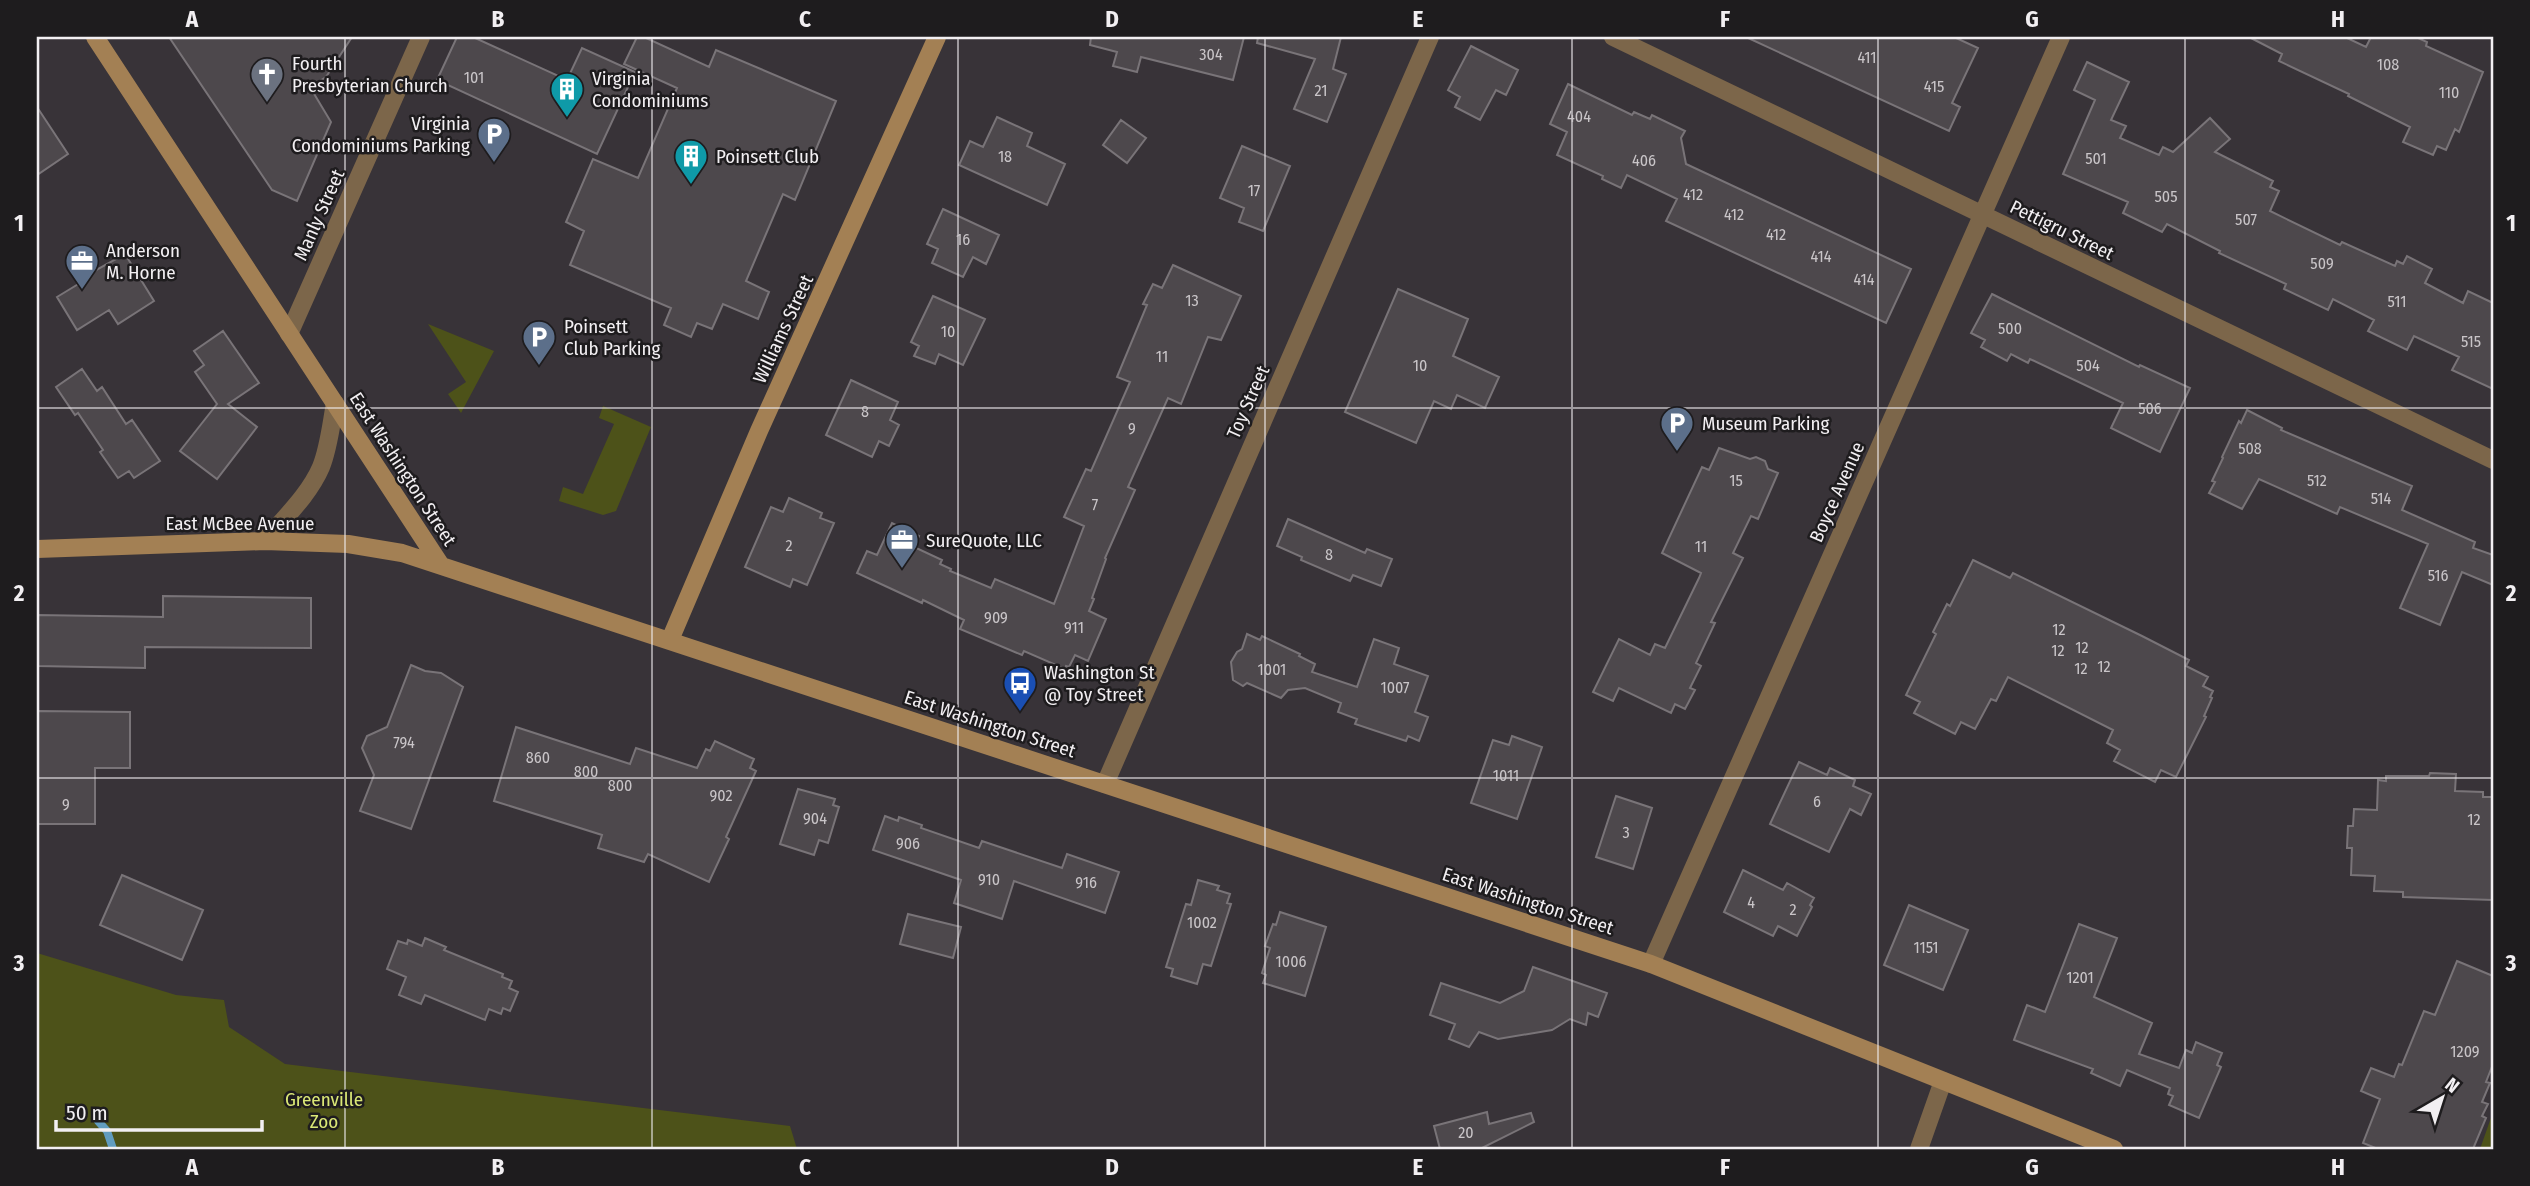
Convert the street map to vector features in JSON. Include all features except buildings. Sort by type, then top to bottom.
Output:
[{"type":"street","name":"East Washington Street","points":[[94,37],[440,564],[1651,964],[2114,1149]]},
{"type":"street","name":"Manly Street","points":[[289,334],[421,37]]},
{"type":"street","name":"Williams Street","points":[[670,640],[759,431],[937,37]]},
{"type":"street","name":"Toy Street","points":[[1105,784],[1430,37]]},
{"type":"street","name":"Pettigru Street","points":[[1613,37],[2493,460]]},
{"type":"street","name":"Boyce Avenue","points":[[1651,964],[2061,37]]},
{"type":"street","points":[[265,541],[309,489],[320,468],[328,445],[335,403]]},
{"type":"street","name":"East McBee Avenue","points":[[37,549],[265,541],[388,549],[440,564]]},
{"type":"street","points":[[1919,1149],[1943,1081]]},
{"type":"green space","points":[[428,324],[494,351],[461,413],[448,394],[466,382]]},
{"type":"green space","points":[[603,406],[651,427],[616,511],[603,515],[559,501],[563,487],[583,494],[614,424],[599,418]]},
{"type":"green space","name":"Greenville Zoo","points":[[37,953],[176,995],[224,1000],[229,1027],[285,1064],[790,1126],[797,1149],[37,1149]]},
{"type":"green space","points":[[2493,1112],[2493,1149],[2480,1149]]},
{"type":"waterway","points":[[98,1121],[107,1131],[113,1149]]},
{"type":"place","name":"Fourth Presbyterian Church","points":[[267,104]]},
{"type":"place","name":"Virginia Condominiums","points":[[567,119]]},
{"type":"place","name":"Virginia Condominiums Parking","points":[[494,164]]},
{"type":"place","name":"Poinsett Club","points":[[691,186]]},
{"type":"place","name":"Anderson M. Horne","points":[[82,291]]},
{"type":"place","name":"Poinsett Club Parking","points":[[539,367]]},
{"type":"place","name":"Museum Parking","points":[[1677,453]]},
{"type":"place","name":"SureQuote, LLC","points":[[902,570]]},
{"type":"place","name":"Washington St @ Toy Street","points":[[1020,713]]}]
